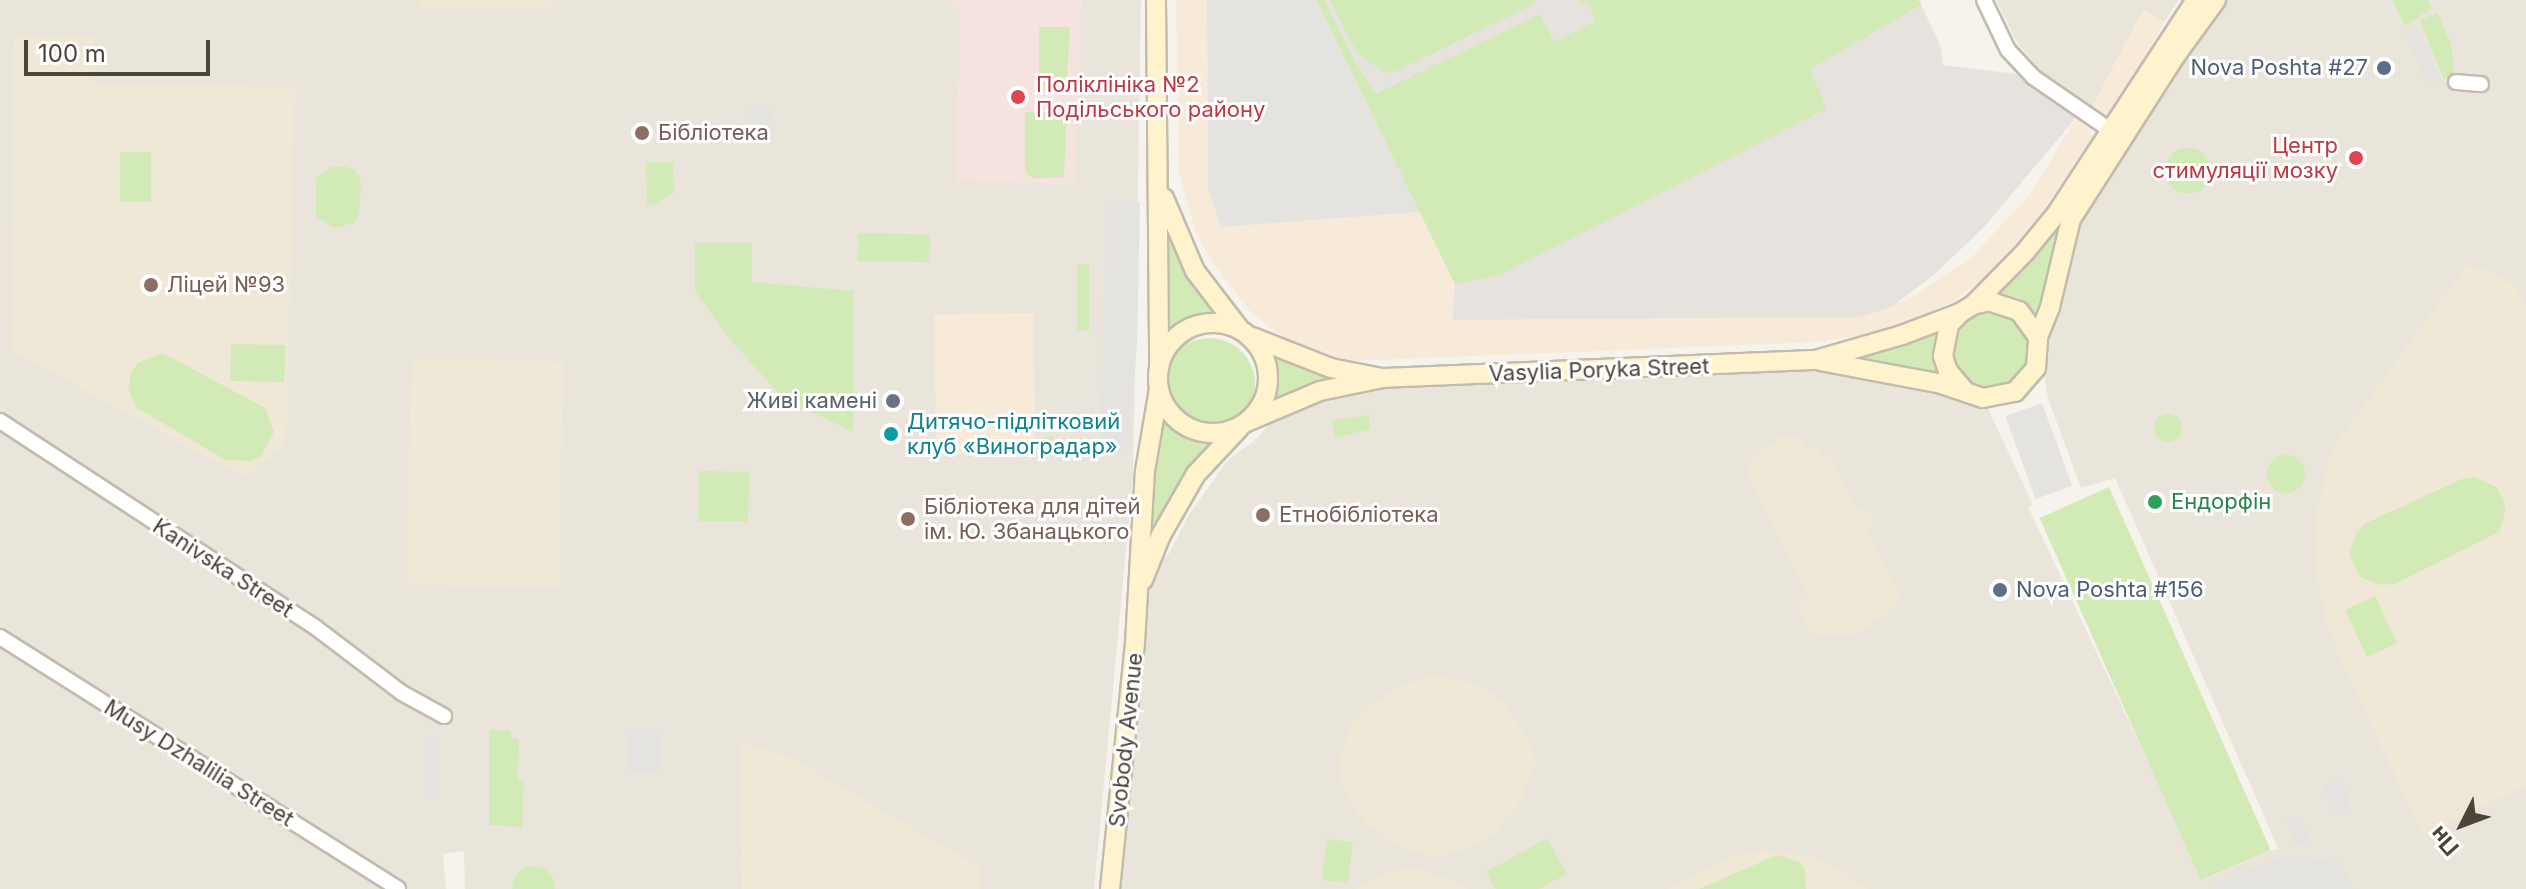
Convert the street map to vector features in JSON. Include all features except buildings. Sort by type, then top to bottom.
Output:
[{"type":"street","points":[[1156,0],[1159,389],[1167,408],[1190,428],[1210,434],[1245,424],[1267,394],[1269,373],[1262,352],[1195,271],[1159,184]]},
{"type":"street","points":[[1984,0],[2008,50],[2033,77],[2110,130]]},
{"type":"street","name":"Vasylia Poryka Street","points":[[1970,394],[1948,371],[1943,356],[1949,325],[2057,213],[2196,0]]},
{"type":"street","name":"Vasylia Poryka Street","points":[[2038,337],[2050,307],[2071,219],[2176,55],[2216,0]]},
{"type":"street","points":[[2456,82],[2481,84]]},
{"type":"street","name":"Vasylia Poryka Street","points":[[1245,424],[1320,391],[1382,378],[1816,360],[2000,398],[2027,382],[2040,352],[2031,322],[2005,303],[1966,309],[1902,335],[1816,360]]},
{"type":"street","points":[[1159,368],[1173,340],[1189,328],[1220,323],[1244,332]]},
{"type":"street","name":"Vasylia Poryka Street","points":[[1244,332],[1331,368],[1382,378]]},
{"type":"street","name":"Svobody Avenue","points":[[1110,889],[1138,590],[1145,471],[1159,389]]},
{"type":"street","name":"Kanivska Street","points":[[0,421],[315,627],[402,693],[444,716]]},
{"type":"street","name":"Svobody Avenue","points":[[1138,590],[1175,508],[1196,474],[1245,424]]},
{"type":"street","name":"Musy Dzhalilia Street","points":[[0,637],[398,889]]},
{"type":"shaded area","points":[[0,0],[1141,0],[1133,476],[1094,889],[465,889],[464,851],[443,854],[446,889],[0,889]]},
{"type":"shaded area","points":[[420,0],[551,0],[551,9],[420,9]]},
{"type":"shaded area","name":"Поліклініка №2 Подільського району","points":[[949,0],[1082,0],[1074,184],[956,181],[960,14]]},
{"type":"shaded area","points":[[1176,0],[1207,0],[1208,189],[1221,227],[1420,212],[1455,284],[1452,320],[1859,317],[1911,298],[1971,258],[2030,195],[2078,115],[2093,136],[2038,218],[1988,275],[1952,302],[1880,333],[1816,342],[1350,361],[1315,353],[1284,338],[1250,311],[1212,262],[1196,232],[1179,174]]},
{"type":"shaded area","points":[[1207,0],[1316,0],[1420,212],[1221,227],[1208,189]]},
{"type":"shaded area","points":[[1316,0],[1919,0],[1941,47],[1943,65],[2016,74],[2078,115],[1985,226],[1935,274],[1891,307],[1859,317],[1452,320],[1455,284]]},
{"type":"shaded area","points":[[1996,0],[2178,0],[2104,117],[2044,75],[2018,44]]},
{"type":"shaded area","points":[[2215,0],[2526,0],[2526,889],[1110,889],[1138,590],[1170,552],[1188,516],[1228,460],[1254,441],[1286,405],[1320,391],[1816,360],[1983,398],[2033,505],[2028,507],[2204,880],[2270,850],[2279,850],[2115,478],[2081,488],[2048,398],[2040,352],[2071,219]]},
{"type":"shaded area","points":[[2143,10],[2164,21],[2113,118],[2091,107]]},
{"type":"shaded area","points":[[2418,29],[2440,79],[2428,85],[2405,35]]},
{"type":"shaded area","name":"Ліцей №93","points":[[14,36],[93,36],[95,84],[295,87],[286,444],[245,478],[12,350]]},
{"type":"shaded area","points":[[770,104],[772,141],[752,142],[750,105]]},
{"type":"shaded area","points":[[1140,202],[1137,344],[1130,446],[1124,454],[1100,454],[1106,203]]},
{"type":"shaded area","points":[[2467,265],[2485,268],[2516,287],[2526,308],[2526,785],[2424,835],[2342,665],[2325,616],[2315,566],[2316,516],[2332,449]]},
{"type":"shaded area","points":[[1033,313],[1035,452],[936,454],[934,315]]},
{"type":"shaded area","points":[[411,359],[563,362],[559,588],[407,585]]},
{"type":"shaded area","points":[[2042,403],[2072,486],[2035,499],[2005,416]]},
{"type":"shaded area","points":[[1783,434],[1801,439],[1806,449],[1814,445],[1822,459],[1830,455],[1855,509],[1865,508],[1871,514],[1872,524],[1866,529],[1901,595],[1892,609],[1859,634],[1819,636],[1817,631],[1812,633],[1803,619],[1798,604],[1810,597],[1749,476],[1750,460]]},
{"type":"shaded area","points":[[1429,674],[1478,684],[1505,703],[1534,750],[1535,767],[1518,804],[1494,834],[1473,847],[1437,857],[1405,849],[1365,824],[1341,782],[1339,758],[1351,727],[1369,707],[1390,692]]},
{"type":"shaded area","points":[[661,729],[662,771],[629,772],[628,730]]},
{"type":"shaded area","points":[[425,737],[439,737],[439,796],[425,796]]},
{"type":"shaded area","points":[[741,742],[792,758],[981,868],[980,889],[742,889]]},
{"type":"shaded area","points":[[2343,775],[2350,810],[2336,817],[2322,786]]},
{"type":"shaded area","points":[[2283,816],[2302,820],[2312,843],[2296,845]]},
{"type":"shaded area","points":[[1763,850],[1821,859],[1869,889],[1667,889],[1737,855]]},
{"type":"shaded area","points":[[2287,855],[2341,863],[2353,889],[2215,889],[2213,884]]},
{"type":"shaded area","points":[[1412,868],[1444,877],[1467,889],[1357,889],[1385,874]]},
{"type":"green space","points":[[1316,0],[1324,0],[1356,63],[1376,94],[1540,14],[1554,42],[1596,21],[1587,1],[1580,4],[1578,0],[1919,0],[1921,5],[1810,69],[1826,109],[1500,275],[1455,284]]},
{"type":"green space","points":[[1330,0],[1536,0],[1534,4],[1396,71],[1385,73],[1358,54]]},
{"type":"green space","points":[[2392,0],[2428,0],[2432,8],[2405,26]]},
{"type":"green space","points":[[2437,12],[2451,45],[2454,68],[2452,77],[2444,79],[2420,21]]},
{"type":"green space","points":[[1039,27],[1070,27],[1066,92],[1039,90]]},
{"type":"green space","points":[[1025,112],[1067,112],[1064,178],[1032,178],[1025,171]]},
{"type":"green space","points":[[2188,148],[2205,154],[2211,171],[2205,188],[2188,194],[2171,188],[2165,171],[2171,154]]},
{"type":"green space","points":[[120,152],[151,152],[151,202],[120,202]]},
{"type":"green space","points":[[646,162],[673,162],[674,192],[656,204],[647,205]]},
{"type":"green space","points":[[344,166],[356,171],[361,182],[359,214],[354,223],[334,228],[316,216],[316,178],[331,167]]},
{"type":"green space","points":[[2067,214],[2037,314],[2019,298],[1996,295]]},
{"type":"green space","points":[[1164,223],[1184,272],[1215,312],[1214,316],[1186,323],[1167,338]]},
{"type":"green space","points":[[858,233],[930,234],[930,262],[858,261]]},
{"type":"green space","points":[[695,243],[752,243],[752,282],[854,291],[853,432],[782,397],[729,338],[695,291]]},
{"type":"green space","points":[[1077,264],[1089,264],[1089,330],[1077,330]]},
{"type":"green space","points":[[1991,312],[2006,315],[2018,323],[2026,335],[2029,350],[2026,365],[2018,377],[2006,385],[1991,388],[1976,385],[1964,377],[1956,365],[1953,350],[1956,335],[1964,323],[1976,315]]},
{"type":"green space","points":[[1936,334],[1933,352],[1941,377],[1920,369],[1846,362]]},
{"type":"green space","points":[[1209,338],[1227,341],[1242,351],[1252,366],[1255,384],[1252,402],[1242,417],[1227,427],[1209,430],[1191,427],[1176,417],[1166,402],[1163,384],[1166,366],[1176,351],[1191,341]]},
{"type":"green space","points":[[231,344],[285,345],[284,382],[230,381]]},
{"type":"green space","points":[[163,353],[265,408],[274,432],[262,455],[252,461],[226,460],[137,408],[128,389],[131,373],[139,362]]},
{"type":"green space","points":[[1272,353],[1344,375],[1266,408],[1275,392],[1277,377]]},
{"type":"green space","points":[[1157,400],[1168,422],[1192,437],[1211,440],[1212,445],[1189,472],[1148,537]]},
{"type":"green space","points":[[2168,414],[2178,418],[2182,428],[2178,438],[2168,442],[2158,438],[2154,428],[2158,418]]},
{"type":"green space","points":[[1369,415],[1370,429],[1335,438],[1332,420]]},
{"type":"green space","points":[[1052,436],[1052,440],[1085,440],[1085,451],[1046,451],[1045,437]]},
{"type":"green space","points":[[2286,455],[2299,461],[2305,474],[2299,487],[2286,493],[2273,487],[2267,474],[2273,461]]},
{"type":"green space","points":[[699,471],[749,472],[748,522],[698,521]]},
{"type":"green space","points":[[2475,477],[2496,487],[2502,497],[2506,510],[2499,532],[2394,584],[2381,585],[2360,577],[2349,555],[2356,533],[2366,523],[2462,479]]},
{"type":"green space","points":[[2109,487],[2270,850],[2201,881],[2040,518]]},
{"type":"green space","points":[[2375,596],[2397,643],[2367,657],[2345,610]]},
{"type":"green space","points":[[489,730],[511,731],[511,739],[519,739],[518,780],[524,780],[522,827],[489,825]]},
{"type":"green space","points":[[1547,838],[1567,874],[1539,889],[1496,889],[1486,872]]},
{"type":"green space","points":[[1327,839],[1353,842],[1348,883],[1322,880]]},
{"type":"green space","points":[[1777,855],[1799,862],[1805,870],[1806,889],[1699,889]]},
{"type":"green space","points":[[527,866],[541,867],[552,875],[555,889],[512,889],[516,874]]},
{"type":"place","name":"Nova Poshta #27","points":[[2384,68]]},
{"type":"place","name":"Поліклініка №2 Подільського району","points":[[1018,97]]},
{"type":"place","name":"Бібліотека","points":[[642,133]]},
{"type":"place","name":"Центр стимуляції мозку","points":[[2356,158]]},
{"type":"place","name":"Ліцей №93","points":[[151,285]]},
{"type":"place","name":"Живі камені","points":[[893,401]]},
{"type":"place","name":"Дитячо-підлітковий клуб «Виноградар»","points":[[891,434]]},
{"type":"place","name":"Ендорфін","points":[[2155,502]]},
{"type":"place","name":"Етнобібліотека","points":[[1263,515]]},
{"type":"place","name":"Бібліотека для дітей ім. Ю. Збанацького","points":[[908,519]]},
{"type":"place","name":"Nova Poshta #156","points":[[2000,590]]}]
